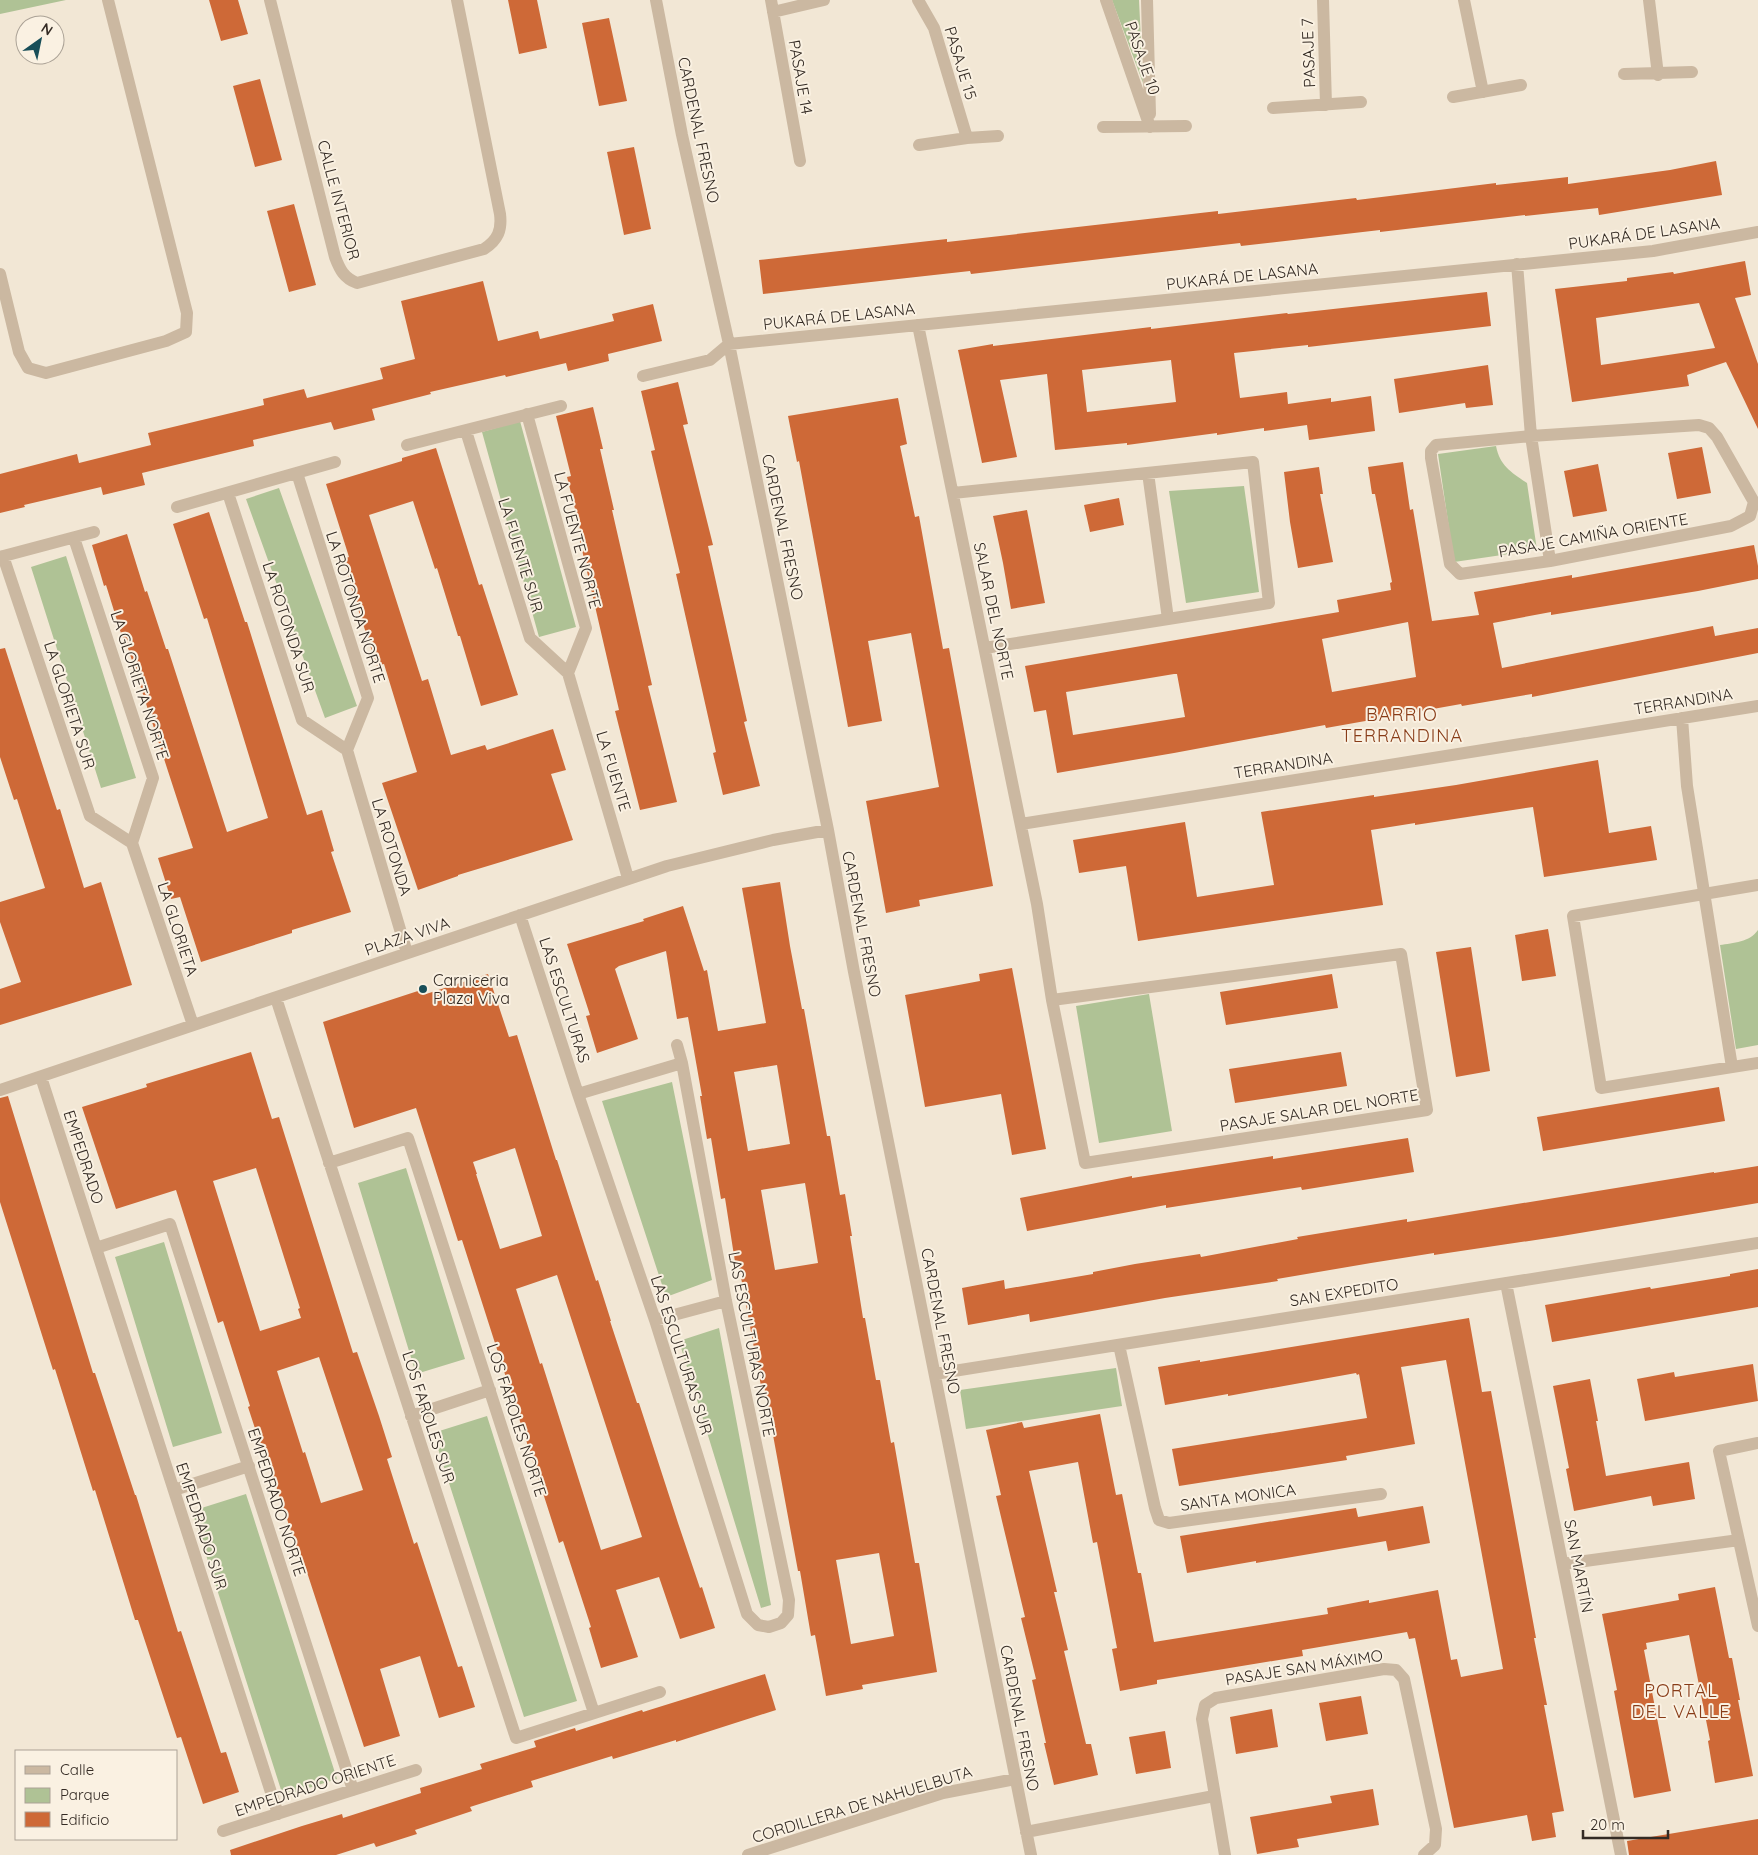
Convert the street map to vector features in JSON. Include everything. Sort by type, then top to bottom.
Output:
[{"type":"street","points":[[0,274],[19,352],[28,368],[46,373],[166,341],[186,332],[187,313],[108,0]]},
{"type":"street","name":"CALLE INTERIOR","points":[[270,0],[335,257],[347,279],[357,283],[484,249],[498,235],[501,226],[500,214],[456,0]]},
{"type":"street","name":"CARDENAL FRESNO","points":[[656,0],[682,135],[729,344],[828,830],[854,972],[1031,1855]]},
{"type":"street","points":[[772,6],[824,0]]},
{"type":"street","name":"PASAJE 15","points":[[918,0],[934,28],[967,138]]},
{"type":"street","name":"PASAJE 10","points":[[1106,0],[1150,127]]},
{"type":"street","points":[[1147,0],[1150,127]]},
{"type":"street","name":"PASAJE 7","points":[[1323,0],[1326,105]]},
{"type":"street","points":[[1464,0],[1483,92]]},
{"type":"street","points":[[1649,0],[1658,75]]},
{"type":"street","name":"PASAJE 14","points":[[772,6],[800,161]]},
{"type":"street","points":[[1624,74],[1658,75],[1692,72]]},
{"type":"street","points":[[1453,97],[1521,85]]},
{"type":"street","points":[[1273,108],[1361,102]]},
{"type":"street","points":[[1103,127],[1186,126]]},
{"type":"street","points":[[919,145],[967,138],[998,136]]},
{"type":"street","name":"PUKARÁ DE LASANA","points":[[729,344],[1653,251],[1758,232]]},
{"type":"street","points":[[1517,264],[1531,436],[1550,562]]},
{"type":"street","name":"SALAR DEL NORTE","points":[[918,324],[1037,904]]},
{"type":"street","points":[[643,376],[710,360],[729,344]]},
{"type":"street","points":[[407,445],[561,406]]},
{"type":"street","name":"LA FUENTE NORTE","points":[[527,414],[586,628],[568,673]]},
{"type":"street","name":"PASAJE CAMIÑA ORIENTE","points":[[1699,425],[1709,428],[1718,436],[1754,502],[1750,516],[1730,526],[1550,562],[1460,574],[1450,564],[1431,451],[1436,445],[1531,436],[1699,425]]},
{"type":"street","name":"LA FUENTE SUR","points":[[466,431],[530,638],[568,673]]},
{"type":"street","points":[[177,507],[335,462]]},
{"type":"street","points":[[953,493],[1253,462],[1269,603],[985,648]]},
{"type":"street","name":"LA ROTONDA NORTE","points":[[297,473],[368,698],[347,750]]},
{"type":"street","points":[[1148,473],[1168,619]]},
{"type":"street","name":"LA ROTONDA SUR","points":[[228,493],[302,720],[347,750]]},
{"type":"street","points":[[2,557],[94,532]]},
{"type":"street","name":"LA GLORIETA NORTE","points":[[74,538],[153,778],[132,843]]},
{"type":"street","name":"LA GLORIETA SUR","points":[[2,557],[90,816],[132,843]]},
{"type":"street","name":"LA FUENTE","points":[[568,673],[628,878]]},
{"type":"street","name":"TERRANDINA","points":[[1021,824],[1758,706]]},
{"type":"street","points":[[1682,718],[1687,786],[1732,1067]]},
{"type":"street","name":"LA ROTONDA","points":[[347,750],[407,953]]},
{"type":"street","name":"PLAZA VIVA","points":[[0,1090],[628,878],[711,854],[828,830]]},
{"type":"street","name":"LA GLORIETA","points":[[132,843],[193,1025]]},
{"type":"street","points":[[1758,885],[1573,916],[1601,1088],[1758,1063]]},
{"type":"street","name":"PASAJE SALAR DEL NORTE","points":[[1037,904],[1052,1000],[1085,1163],[1428,1110],[1401,954],[1052,1000]]},
{"type":"street","name":"LAS ESCULTURAS","points":[[520,915],[578,1094]]},
{"type":"street","name":"LOS FAROLES SUR","points":[[276,998],[516,1738],[594,1713]]},
{"type":"street","name":"LAS ESCULTURAS NORTE","points":[[677,1045],[682,1063],[726,1301],[788,1600],[788,1615],[781,1623],[768,1627],[758,1625]]},
{"type":"street","points":[[578,1094],[682,1063]]},
{"type":"street","name":"EMPEDRADO","points":[[41,1077],[96,1248]]},
{"type":"street","name":"LAS ESCULTURAS SUR","points":[[578,1094],[655,1320],[747,1614],[758,1625]]},
{"type":"street","name":"LOS FAROLES NORTE","points":[[329,1163],[408,1138],[594,1713]]},
{"type":"street","name":"EMPEDRADO NORTE","points":[[96,1248],[170,1224],[353,1790]]},
{"type":"street","name":"SAN EXPEDITO","points":[[935,1374],[1758,1243]]},
{"type":"street","name":"EMPEDRADO SUR","points":[[96,1248],[278,1814]]},
{"type":"street","name":"SAN MARTÍN","points":[[1506,1283],[1621,1855]]},
{"type":"street","points":[[655,1320],[726,1301]]},
{"type":"street","name":"SANTA MONICA","points":[[1119,1345],[1159,1520],[1170,1523],[1381,1494]]},
{"type":"street","points":[[411,1416],[490,1390]]},
{"type":"street","points":[[1758,1444],[1719,1451],[1758,1626]]},
{"type":"street","points":[[174,1490],[249,1466]]},
{"type":"street","points":[[1562,1564],[1739,1540]]},
{"type":"street","name":"PASAJE SAN MÁXIMO","points":[[1225,1855],[1202,1719],[1205,1706],[1216,1698],[1384,1669],[1396,1670],[1404,1679],[1436,1829],[1434,1845],[1424,1855]]},
{"type":"street","points":[[594,1713],[660,1692]]},
{"type":"street","name":"EMPEDRADO ORIENTE","points":[[223,1831],[416,1770]]},
{"type":"street","name":"CORDILLERA DE NAHUELBUTA","points":[[748,1855],[943,1793],[1015,1779]]},
{"type":"street","points":[[1026,1832],[1214,1796]]},
{"type":"green space","points":[[0,0],[66,0],[0,14]]},
{"type":"green space","points":[[1112,0],[1139,0],[1143,83]]},
{"type":"green space","points":[[520,421],[576,627],[539,637],[482,432]]},
{"type":"green space","points":[[1496,446],[1503,464],[1527,483],[1537,550],[1454,562],[1438,454]]},
{"type":"green space","points":[[1244,486],[1259,592],[1186,603],[1169,491]]},
{"type":"green space","points":[[279,488],[357,706],[325,718],[246,499]]},
{"type":"green space","points":[[66,556],[136,778],[101,788],[31,567]]},
{"type":"green space","points":[[1758,930],[1758,1045],[1736,1049],[1720,945],[1736,943],[1751,937]]},
{"type":"green space","points":[[1149,994],[1172,1131],[1099,1143],[1076,1006]]},
{"type":"green space","points":[[672,1082],[712,1280],[666,1297],[602,1101]]},
{"type":"green space","points":[[406,1168],[465,1359],[416,1374],[358,1183]]},
{"type":"green space","points":[[164,1242],[222,1433],[173,1447],[115,1257]]},
{"type":"green space","points":[[719,1328],[771,1605],[761,1608],[679,1341]]},
{"type":"green space","points":[[1116,1368],[1122,1406],[966,1429],[960,1390]]},
{"type":"green space","points":[[487,1416],[577,1701],[524,1717],[433,1433]]},
{"type":"green space","points":[[246,1494],[337,1779],[283,1796],[192,1511]]},
{"type":"building","points":[[209,0],[238,0],[248,34],[221,41]]},
{"type":"building","points":[[508,0],[537,0],[547,48],[519,54]]},
{"type":"building","points":[[609,18],[627,101],[599,106],[582,23]]},
{"type":"building","points":[[260,79],[282,160],[255,167],[233,86]]},
{"type":"building","points":[[634,147],[651,229],[624,235],[607,152]]},
{"type":"building","points":[[1716,161],[1722,195],[1599,215],[1598,208],[1241,246],[1240,243],[971,274],[970,271],[763,294],[759,260],[947,239],[947,242],[1218,211],[1218,214],[1356,198],[1357,200],[1496,183],[1496,185],[1568,177],[1568,184],[1670,170]]},
{"type":"building","points":[[294,204],[316,285],[289,292],[267,211]]},
{"type":"building","points":[[1745,261],[1751,295],[1735,298],[1758,364],[1758,429],[1726,362],[1687,375],[1689,386],[1572,402],[1555,289],[1627,281],[1627,278],[1673,272],[1674,274]],"holes":[[[1699,303],[1715,348],[1601,365],[1596,318]]]},
{"type":"building","points":[[483,281],[498,341],[538,331],[540,339],[614,321],[612,314],[653,304],[662,341],[608,354],[609,361],[568,371],[566,363],[430,392],[431,394],[372,409],[375,420],[334,430],[331,422],[253,440],[254,446],[142,473],[145,485],[103,495],[101,487],[24,505],[25,507],[0,513],[0,474],[77,454],[79,463],[151,445],[148,433],[264,405],[263,399],[304,389],[307,398],[383,379],[380,368],[415,359],[401,301]]},
{"type":"building","points":[[1487,292],[1491,326],[1308,347],[1308,345],[1234,353],[1240,398],[1287,392],[1288,404],[1331,398],[1331,402],[1371,396],[1375,431],[1309,440],[1307,425],[1264,431],[1264,428],[1217,435],[1217,433],[1127,445],[1127,443],[1055,450],[1047,374],[1000,380],[1017,457],[982,463],[958,350],[993,344],[993,346],[1151,327],[1151,329]],"holes":[[[1171,360],[1176,402],[1087,412],[1082,370]]]},
{"type":"building","points":[[1488,365],[1493,405],[1466,408],[1465,403],[1399,413],[1394,379]]},
{"type":"building","points":[[678,382],[688,424],[683,425],[713,545],[708,546],[747,721],[744,722],[760,786],[723,795],[713,753],[716,752],[676,574],[680,573],[651,451],[655,450],[641,391]]},
{"type":"building","points":[[898,398],[907,444],[900,446],[915,517],[919,516],[943,649],[949,648],[993,886],[919,900],[920,906],[886,913],[866,801],[939,787],[911,633],[868,641],[882,721],[848,727],[799,461],[797,462],[788,416]]},
{"type":"building","points":[[593,407],[603,449],[600,449],[614,510],[612,510],[652,685],[648,686],[677,802],[640,810],[615,711],[619,710],[579,537],[582,537],[567,477],[571,476],[556,416]]},
{"type":"building","points":[[1702,447],[1711,493],[1677,499],[1668,453]]},
{"type":"building","points":[[436,448],[479,585],[482,584],[518,695],[481,706],[460,636],[458,636],[437,568],[435,569],[413,501],[369,515],[422,681],[428,679],[451,755],[485,745],[487,750],[553,729],[566,770],[551,774],[573,840],[458,875],[418,890],[382,783],[417,772],[384,664],[377,666],[355,600],[343,559],[349,557],[326,484],[402,461],[402,458]]},
{"type":"building","points":[[1403,462],[1410,510],[1413,509],[1432,621],[1479,615],[1474,592],[1572,575],[1572,578],[1754,545],[1758,566],[1758,579],[1698,591],[1551,615],[1551,612],[1493,623],[1502,668],[1713,626],[1715,636],[1758,628],[1758,653],[1532,697],[1532,694],[1462,706],[1461,704],[1326,728],[1325,725],[1057,773],[1046,710],[1034,712],[1025,666],[1339,612],[1337,600],[1391,590],[1390,583],[1392,582],[1375,494],[1372,494],[1368,467]],"holes":[[[1408,622],[1416,677],[1332,692],[1322,639]],[[1177,674],[1185,717],[1073,735],[1066,692]]]},
{"type":"building","points":[[1598,464],[1607,511],[1573,517],[1564,471]]},
{"type":"building","points":[[1319,467],[1323,494],[1320,494],[1333,562],[1298,568],[1284,472]]},
{"type":"building","points":[[1119,498],[1124,525],[1090,532],[1084,505]]},
{"type":"building","points":[[1027,510],[1045,603],[1011,609],[993,516]]},
{"type":"building","points":[[209,512],[245,622],[247,622],[307,815],[322,810],[334,851],[331,852],[351,912],[292,930],[292,933],[201,962],[180,897],[171,899],[158,858],[193,848],[126,642],[124,643],[106,585],[104,586],[92,545],[127,534],[145,592],[147,591],[166,649],[168,649],[227,832],[268,818],[207,618],[204,619],[173,524]]},
{"type":"building","points":[[5,648],[57,810],[60,809],[84,888],[101,882],[132,985],[0,1025],[0,989],[21,982],[0,922],[0,902],[45,888],[17,799],[14,800],[0,757],[0,649]]},
{"type":"building","points":[[1598,760],[1609,833],[1651,826],[1657,860],[1544,877],[1533,807],[1415,825],[1415,823],[1371,830],[1383,905],[1138,941],[1126,866],[1079,873],[1073,840],[1185,822],[1197,897],[1274,885],[1261,812],[1456,785]]},
{"type":"building","points":[[780,882],[790,946],[802,1009],[804,1009],[827,1136],[830,1136],[840,1195],[845,1194],[863,1318],[865,1318],[876,1380],[880,1380],[891,1443],[894,1442],[915,1563],[919,1563],[937,1672],[862,1685],[863,1689],[826,1696],[815,1635],[811,1636],[764,1386],[761,1386],[738,1261],[735,1262],[725,1198],[721,1199],[711,1138],[707,1139],[700,1096],[702,1096],[688,1017],[677,1019],[666,951],[615,969],[638,1039],[597,1053],[586,1016],[590,1015],[567,944],[644,921],[643,919],[683,906],[704,971],[707,970],[718,1031],[766,1023],[742,888]],"holes":[[[777,1065],[790,1144],[748,1151],[734,1072]],[[805,1183],[818,1263],[775,1270],[761,1190]],[[879,1553],[894,1636],[851,1644],[836,1560]]]},
{"type":"building","points":[[1548,929],[1556,976],[1522,981],[1515,935]]},
{"type":"building","points":[[1471,947],[1490,1071],[1456,1077],[1436,952]]},
{"type":"building","points":[[1012,968],[1046,1149],[1012,1155],[1001,1094],[925,1107],[905,995],[980,981],[979,974]]},
{"type":"building","points":[[488,974],[509,1037],[517,1035],[596,1281],[598,1280],[637,1403],[639,1403],[715,1628],[680,1639],[659,1577],[616,1590],[638,1657],[601,1668],[589,1628],[591,1627],[563,1541],[559,1543],[462,1240],[458,1241],[416,1108],[354,1128],[323,1022],[424,989],[426,994]],"holes":[[[515,1148],[542,1236],[500,1249],[473,1162]],[[557,1275],[642,1537],[601,1550],[542,1363],[540,1364],[516,1289]]]},
{"type":"building","points":[[1332,974],[1338,1008],[1226,1025],[1220,992]]},
{"type":"building","points":[[251,1052],[272,1119],[279,1117],[353,1353],[357,1352],[392,1457],[387,1459],[414,1544],[417,1542],[458,1667],[462,1666],[475,1707],[439,1718],[420,1656],[380,1669],[400,1736],[364,1747],[304,1563],[302,1564],[263,1447],[261,1447],[223,1321],[218,1323],[176,1190],[116,1209],[82,1107],[147,1087],[146,1084]],"holes":[[[256,1168],[300,1308],[298,1309],[301,1318],[260,1331],[213,1181]],[[319,1357],[363,1490],[321,1503],[277,1371]]]},
{"type":"building","points":[[1341,1052],[1347,1086],[1235,1103],[1229,1069]]},
{"type":"building","points":[[1719,1087],[1725,1121],[1543,1151],[1537,1117]]},
{"type":"building","points":[[8,1096],[93,1373],[95,1373],[136,1495],[178,1632],[181,1631],[221,1753],[226,1752],[239,1792],[203,1804],[181,1737],[177,1738],[138,1620],[135,1620],[95,1490],[93,1491],[55,1369],[53,1370],[0,1202],[0,1098]]},
{"type":"building","points":[[1408,1138],[1414,1172],[1302,1190],[1301,1187],[1166,1208],[1166,1205],[1027,1231],[1020,1198],[1132,1176],[1132,1178],[1273,1156],[1273,1159]]},
{"type":"building","points":[[1758,1166],[1758,1203],[1562,1236],[1371,1263],[1277,1279],[1278,1281],[1165,1298],[1030,1322],[1029,1314],[968,1325],[962,1288],[1004,1280],[1005,1289],[1093,1274],[1093,1272],[1135,1264],[1200,1254],[1201,1257],[1298,1239],[1297,1237],[1407,1219],[1407,1222]]},
{"type":"building","points":[[1758,1269],[1758,1307],[1552,1342],[1545,1305],[1650,1287],[1651,1289],[1730,1276],[1730,1274]]},
{"type":"building","points":[[1469,1318],[1482,1392],[1491,1391],[1536,1638],[1534,1638],[1547,1705],[1544,1705],[1564,1811],[1552,1813],[1556,1837],[1532,1841],[1527,1815],[1454,1828],[1415,1638],[1409,1639],[1407,1632],[1302,1650],[1303,1656],[1157,1680],[1157,1684],[1120,1691],[1112,1649],[1117,1648],[1097,1542],[1093,1543],[1078,1462],[1029,1471],[1057,1592],[1054,1592],[1068,1650],[1064,1651],[1086,1744],[1091,1744],[1098,1775],[1054,1785],[1032,1680],[1036,1679],[1021,1618],[1025,1617],[996,1496],[1001,1495],[986,1430],[1022,1422],[1024,1428],[1100,1414],[1116,1495],[1122,1494],[1138,1573],[1141,1573],[1154,1642],[1328,1614],[1327,1608],[1369,1600],[1369,1603],[1438,1590],[1451,1660],[1457,1659],[1461,1677],[1503,1669],[1446,1360],[1401,1367],[1415,1444],[1346,1456],[1347,1460],[1179,1486],[1172,1449],[1367,1418],[1359,1374],[1357,1375],[1356,1373],[1228,1396],[1228,1394],[1165,1405],[1158,1367],[1200,1360],[1200,1362]]},
{"type":"building","points":[[1753,1364],[1758,1401],[1645,1421],[1637,1379],[1674,1372],[1675,1377]]},
{"type":"building","points":[[1590,1379],[1606,1476],[1689,1462],[1695,1499],[1653,1506],[1651,1496],[1574,1511],[1566,1469],[1569,1468],[1553,1386]]},
{"type":"building","points":[[1423,1506],[1430,1543],[1388,1551],[1386,1541],[1187,1573],[1180,1536],[1356,1508],[1358,1517]]},
{"type":"building","points":[[1715,1587],[1729,1658],[1732,1658],[1753,1776],[1715,1783],[1708,1741],[1710,1740],[1689,1635],[1646,1643],[1647,1649],[1644,1650],[1671,1791],[1634,1798],[1614,1691],[1617,1690],[1602,1614],[1679,1600],[1678,1594]]},
{"type":"building","points":[[765,1674],[776,1710],[676,1742],[676,1740],[613,1759],[612,1756],[531,1781],[533,1787],[470,1807],[472,1811],[415,1830],[417,1834],[376,1847],[374,1843],[336,1855],[231,1855],[230,1850],[302,1826],[342,1814],[343,1818],[421,1793],[420,1788],[482,1769],[480,1764],[536,1747],[534,1741],[575,1728],[576,1731],[642,1710],[643,1712]]},
{"type":"building","points":[[1361,1696],[1368,1734],[1326,1741],[1319,1703]]},
{"type":"building","points":[[1272,1709],[1278,1747],[1236,1754],[1230,1717]]},
{"type":"building","points":[[1165,1731],[1171,1768],[1136,1774],[1129,1737]]},
{"type":"building","points":[[1373,1789],[1379,1825],[1297,1839],[1299,1847],[1257,1854],[1250,1817],[1332,1803],[1330,1796]]},
{"type":"building","points":[[1758,1819],[1758,1855],[1629,1855],[1627,1841]]},
{"type":"place","name":"Carniceria Plaza Viva","points":[[423,989]]},
{"type":"district","name":"BARRIO TERRANDINA","points":[[1402,724]]},
{"type":"district","name":"PORTAL DEL VALLE","points":[[1681,1700]]}]
